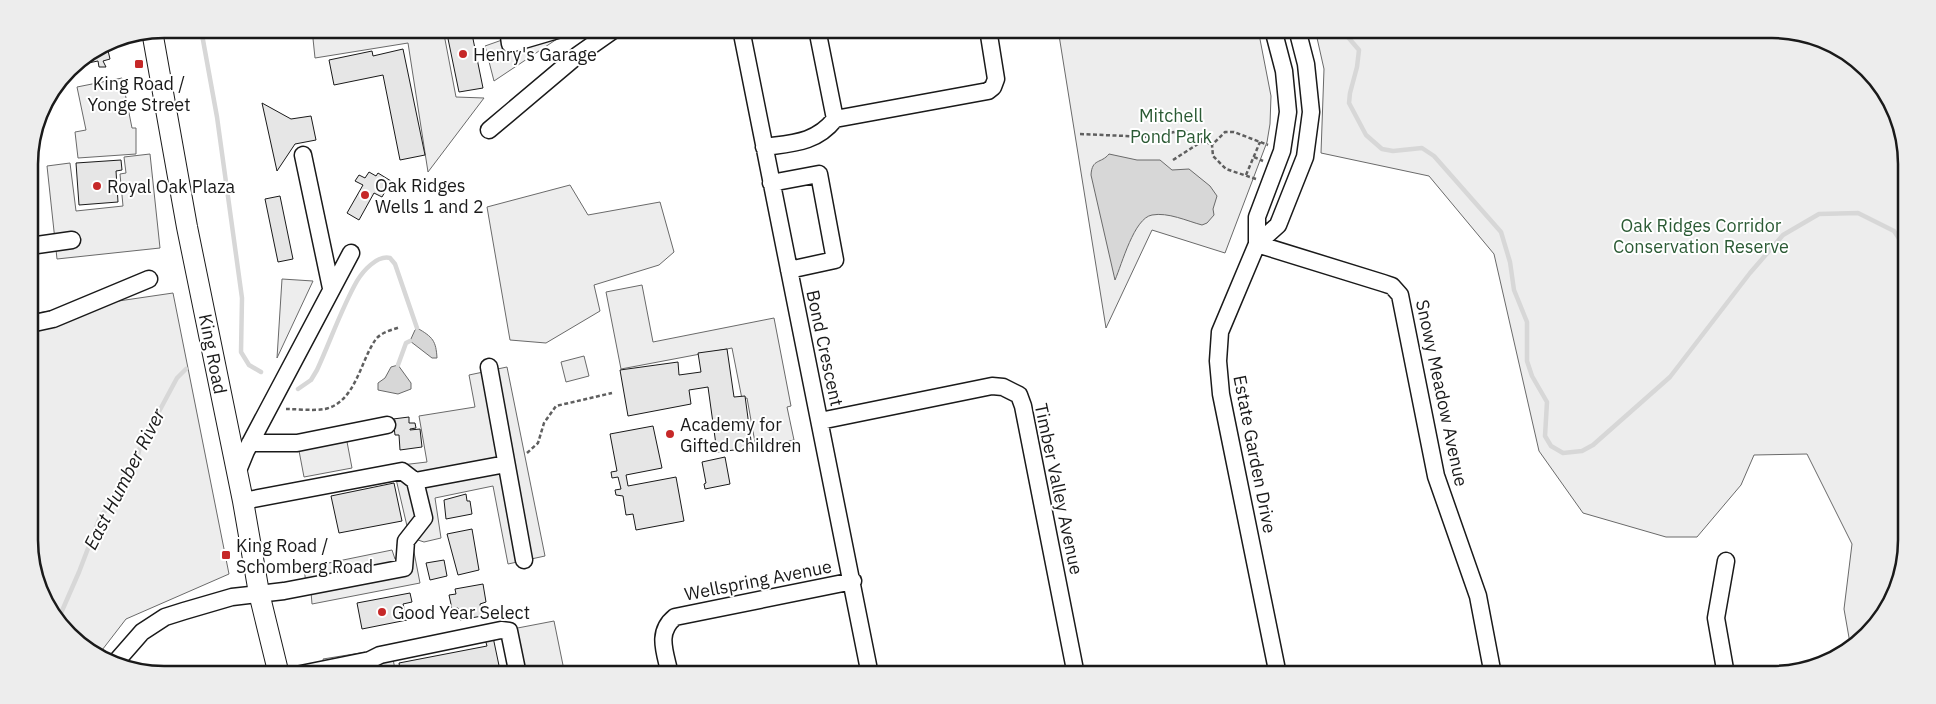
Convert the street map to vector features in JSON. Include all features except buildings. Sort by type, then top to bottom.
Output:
[{"type":"main road","name":"King Road","points":[[153,38],[187,227],[243,501],[259,593],[277,666]]},
{"type":"street","points":[[489,130],[564,66],[603,38]]},
{"type":"street","name":"Bond Crescent","points":[[743,38],[868,666]]},
{"type":"street","points":[[819,38],[835,120]]},
{"type":"street","points":[[764,147],[814,138],[827,129],[835,120],[988,91],[993,87],[996,79],[989,38]]},
{"type":"street","name":"Estate Garden Drive","points":[[1275,38],[1284,71],[1288,112],[1282,151],[1256,217],[1257,244],[1220,332],[1218,361],[1221,394],[1276,666]]},
{"type":"street","name":"Estate Garden Drive","points":[[1257,244],[1278,225],[1305,158],[1311,112],[1306,64],[1299,38]]},
{"type":"street","points":[[304,155],[331,288]]},
{"type":"street","points":[[771,183],[819,174],[835,260],[789,270]]},
{"type":"street","points":[[38,245],[72,240]]},
{"type":"street","name":"Snowy Meadow Avenue","points":[[1257,244],[1392,286],[1400,295],[1436,476],[1476,590],[1491,666]]},
{"type":"street","points":[[237,473],[250,443],[351,253]]},
{"type":"street","points":[[38,322],[53,319],[149,279]]},
{"type":"street","points":[[489,367],[524,560]]},
{"type":"street","name":"Timber Valley Avenue","points":[[820,421],[992,386],[1003,387],[1019,395],[1023,406],[1074,666]]},
{"type":"street","points":[[250,443],[297,443],[357,439],[386,425]]},
{"type":"street","points":[[415,481],[506,464]]},
{"type":"street","points":[[118,658],[142,632],[165,618],[232,597],[284,591],[404,568],[406,541],[424,518],[415,481],[402,471],[243,501]]},
{"type":"street","points":[[1724,666],[1716,618],[1726,561]]},
{"type":"street","name":"Wellspring Avenue","points":[[668,666],[663,633],[666,626],[675,617],[853,582]]},
{"type":"street","points":[[340,666],[370,660],[380,655],[501,630],[509,631],[516,666]]},
{"type":"path","points":[[1080,134],[1149,137],[1184,130],[1212,145]]},
{"type":"path","points":[[1212,145],[1225,132],[1234,132],[1268,145]]},
{"type":"path","points":[[1173,160],[1204,140]]},
{"type":"path","points":[[1246,175],[1260,142]]},
{"type":"path","points":[[1212,145],[1213,156],[1226,168],[1256,179]]},
{"type":"path","points":[[1254,157],[1263,161]]},
{"type":"path","points":[[269,409],[325,409],[340,401],[350,391],[377,338],[386,332],[400,327]]},
{"type":"path","points":[[527,454],[538,443],[544,423],[556,406],[612,393]]},
{"type":"shaded area","points":[[313,38],[445,38],[456,97],[484,98],[428,172],[408,43],[315,58]]},
{"type":"shaded area","points":[[501,38],[558,38],[494,81],[485,46],[502,40]]},
{"type":"shaded area","name":"Mitchell Pond Park","points":[[1059,38],[1260,38],[1271,96],[1270,124],[1267,142],[1225,253],[1152,230],[1106,328]]},
{"type":"shaded area","name":"Oak Ridges Corridor Conservation Reserve","points":[[1317,38],[1773,38],[1797,40],[1828,50],[1856,69],[1867,80],[1882,100],[1889,115],[1897,147],[1898,541],[1894,573],[1889,589],[1882,604],[1862,630],[1850,641],[1844,609],[1852,544],[1807,454],[1754,455],[1741,485],[1697,537],[1666,537],[1583,513],[1539,451],[1494,254],[1429,176],[1321,153],[1324,69]]},
{"type":"shaded area","points":[[122,78],[132,128],[136,128],[136,154],[78,158],[75,132],[86,130],[77,87]]},
{"type":"shaded area","points":[[150,154],[160,248],[57,259],[47,166],[70,163],[76,211],[123,206],[120,174],[126,173],[124,157]]},
{"type":"shaded area","points":[[1109,154],[1137,160],[1160,160],[1172,170],[1189,169],[1210,186],[1217,196],[1213,209],[1214,215],[1207,223],[1202,225],[1177,217],[1158,214],[1146,218],[1134,233],[1115,280],[1091,175],[1093,166]]},
{"type":"shaded area","points":[[570,185],[588,215],[660,202],[674,252],[659,265],[594,285],[600,311],[546,343],[510,340],[487,207]]},
{"type":"shaded area","points":[[282,279],[313,281],[277,358]]},
{"type":"shaded area","points":[[642,285],[653,342],[774,318],[791,406],[787,407],[794,440],[756,448],[747,398],[742,399],[732,348],[621,369],[606,292]]},
{"type":"shaded area","points":[[173,293],[229,574],[126,619],[102,650],[80,635],[59,611],[50,596],[40,565],[38,549],[38,313]]},
{"type":"shaded area","points":[[417,328],[433,340],[437,358],[432,358],[410,341]]},
{"type":"shaded area","points":[[584,356],[589,376],[566,382],[561,362]]},
{"type":"shaded area","points":[[398,365],[411,383],[411,389],[398,394],[378,390],[378,383],[385,378],[391,367]]},
{"type":"shaded area","points":[[507,367],[545,556],[508,564],[493,486],[435,498],[441,538],[424,542],[415,539],[412,542],[420,583],[312,604],[311,592],[307,592],[304,568],[392,550],[395,559],[399,554],[397,545],[407,526],[393,466],[427,462],[419,416],[475,407],[469,375]]},
{"type":"shaded area","points":[[344,426],[352,468],[304,477],[296,435]]},
{"type":"shaded area","points":[[554,621],[563,666],[508,666],[502,631]]},
{"type":"shaded area","points":[[391,648],[394,666],[324,666],[323,659]]},
{"type":"waterway","name":"East Humber River","points":[[203,38],[217,117],[242,298],[241,352],[249,365],[261,372]]},
{"type":"waterway","points":[[1349,38],[1359,50],[1349,103],[1366,135],[1382,149],[1393,151],[1422,148],[1434,156],[1501,232],[1510,262],[1514,290],[1527,322],[1527,361],[1532,376],[1547,402],[1545,436],[1551,446],[1563,453],[1582,451],[1593,445],[1670,377],[1750,273],[1783,235],[1819,214],[1858,213],[1894,231],[1898,237]]},
{"type":"waterway","points":[[298,389],[311,380],[357,281],[375,261],[390,258],[395,264],[417,328]]},
{"type":"waterway","points":[[398,365],[406,343],[410,341]]},
{"type":"waterway","name":"East Humber River","points":[[61,613],[100,517],[109,506],[123,475],[138,455],[140,447],[177,378],[186,369]]},
{"type":"place","name":"Henry's Garage","points":[[463,54]]},
{"type":"place","name":"King Road / Yonge Street","points":[[139,64]]},
{"type":"place","name":"Royal Oak Plaza","points":[[97,186]]},
{"type":"place","name":"Oak Ridges Wells 1 and 2","points":[[365,195]]},
{"type":"place","name":"Academy for Gifted Children","points":[[670,434]]},
{"type":"place","name":"King Road / Schomberg Road","points":[[226,555]]},
{"type":"place","name":"Good Year Select","points":[[382,612]]}]
